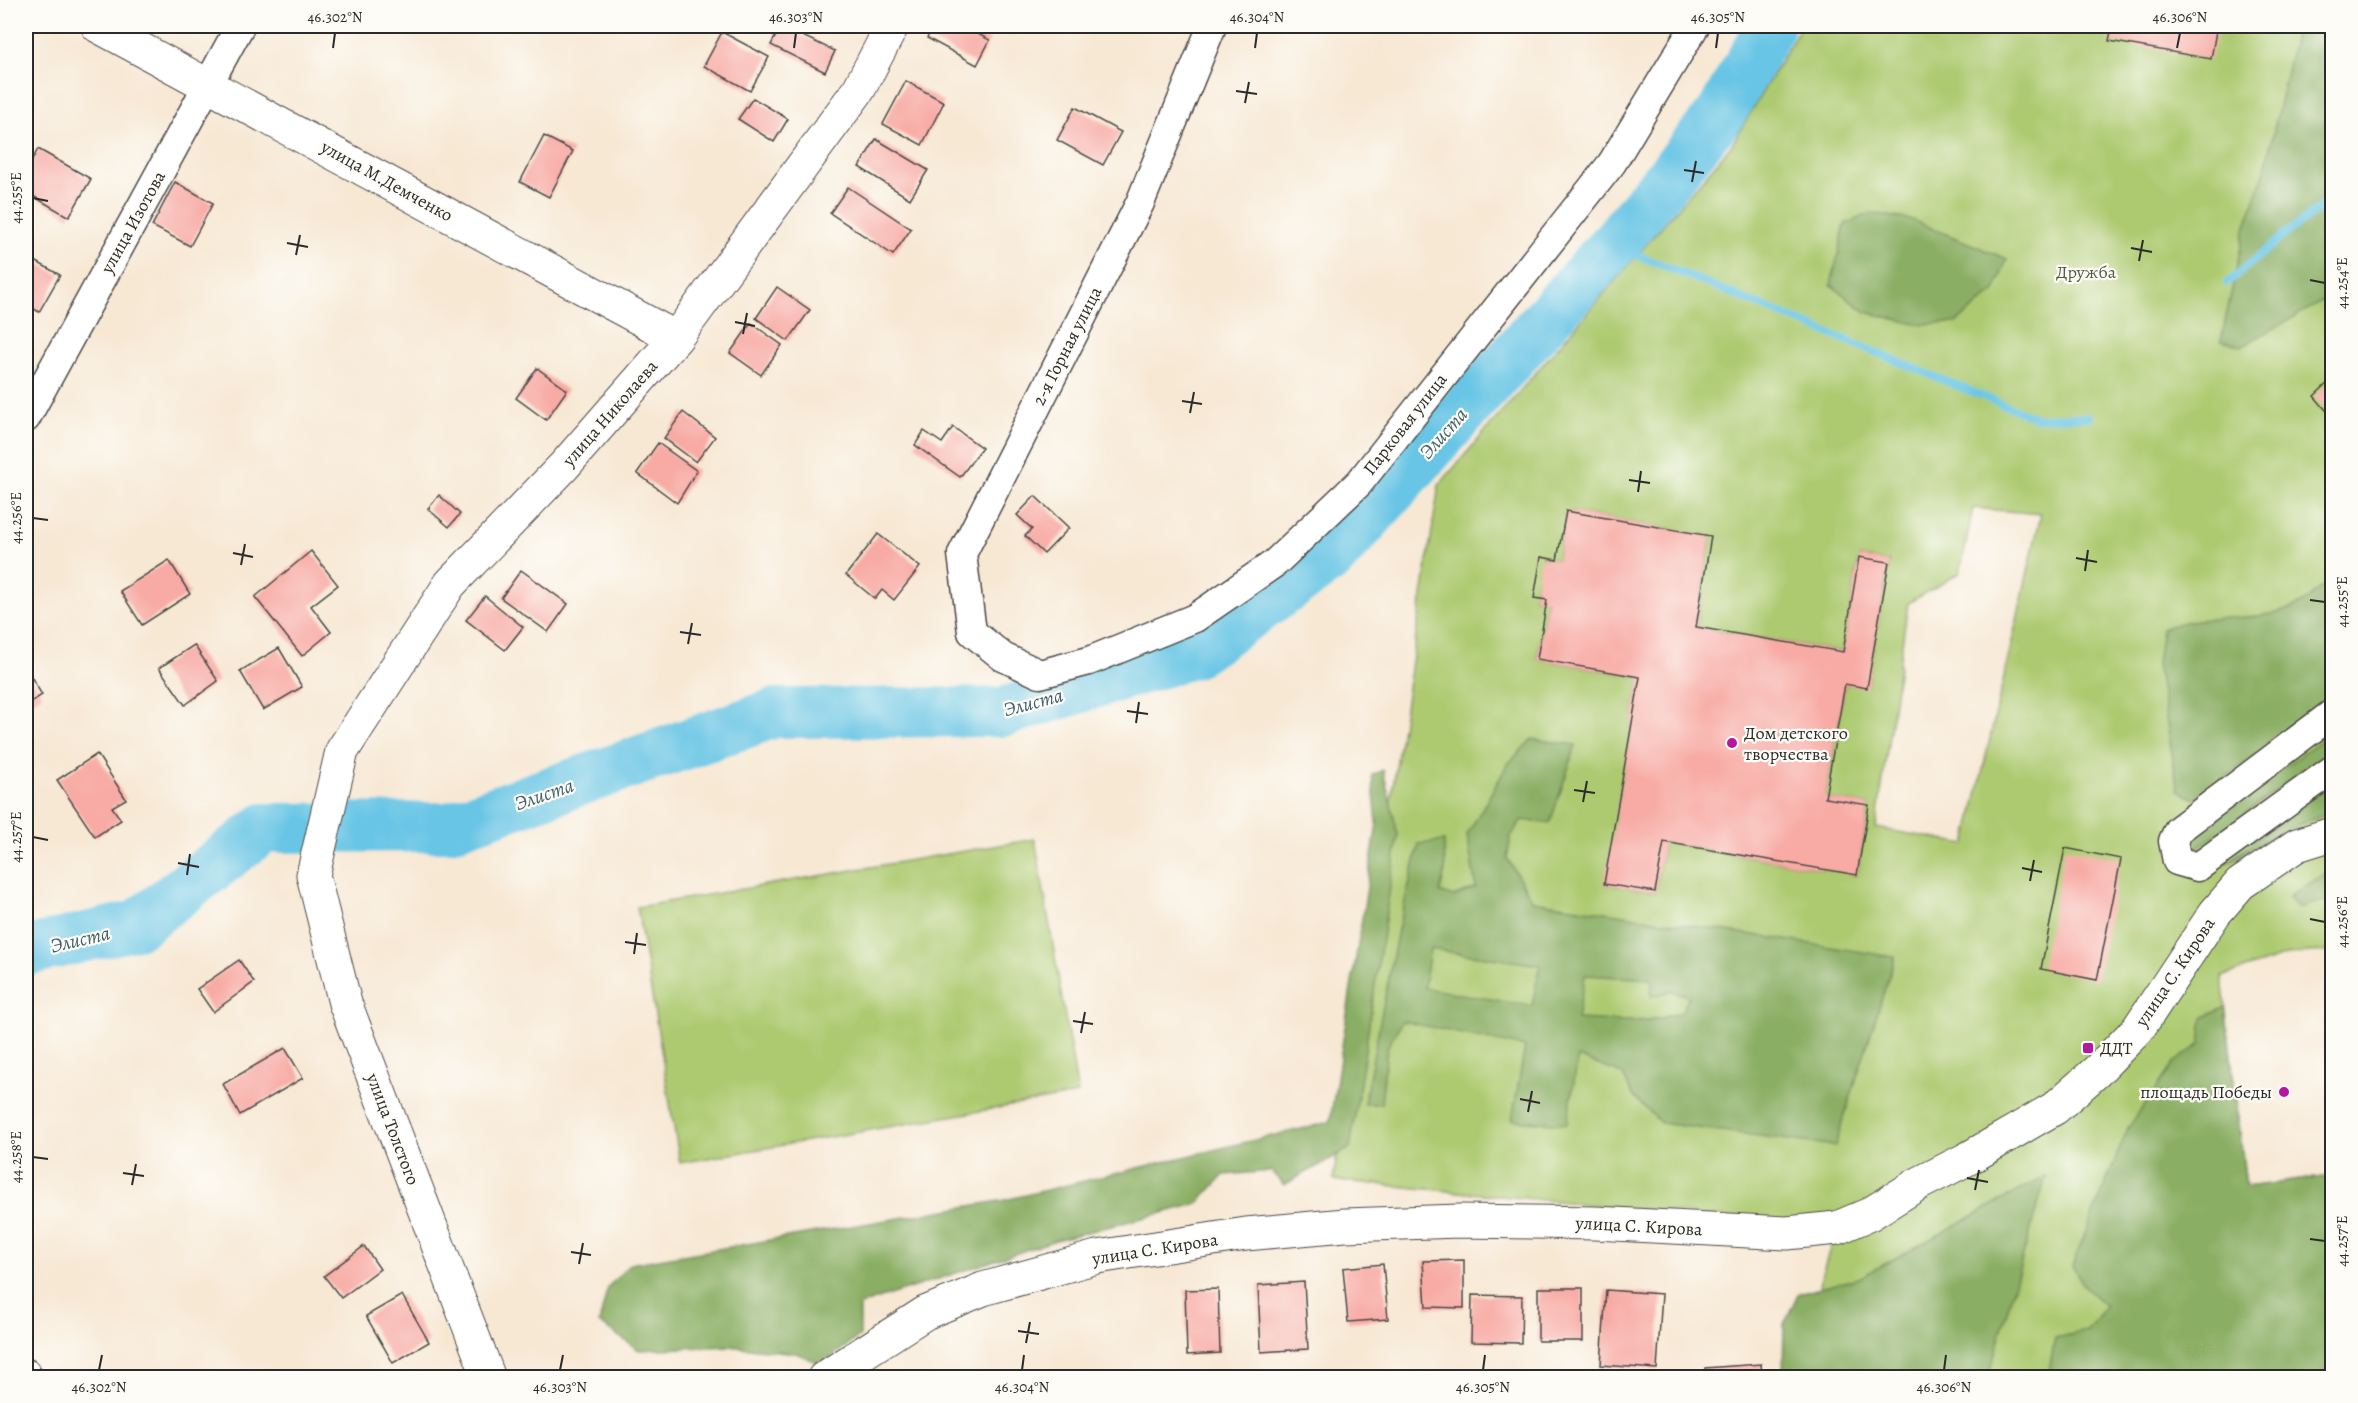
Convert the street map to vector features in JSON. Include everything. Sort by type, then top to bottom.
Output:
[{"type":"street","name":"улица М.Демченко","points":[[98,26],[676,338]]},
{"type":"street","name":"улица Изотова","points":[[26,418],[240,26]]},
{"type":"street","name":"улица Николаева","points":[[313,875],[329,796],[342,752],[450,584],[564,466],[676,338],[859,88],[892,26]]},
{"type":"street","name":"2-я Горная улица","points":[[1003,657],[972,632],[962,554],[1140,203],[1212,26]]},
{"type":"street","name":"Парковая улица","points":[[1003,657],[1040,674],[1089,661],[1195,618],[1275,563],[1359,483],[1612,163],[1695,26]]},
{"type":"street","points":[[2332,714],[2178,830],[2173,841],[2177,861],[2198,867],[2332,770]]},
{"type":"street","name":"улица С. Кирова","points":[[824,1377],[925,1313],[983,1288],[1097,1257],[1246,1234],[1345,1225],[1459,1221],[1595,1223],[1787,1233],[1836,1228],[1870,1214],[1918,1184],[1969,1158],[2055,1108],[2097,1071],[2138,1029],[2215,913],[2240,884],[2297,845],[2332,834]]},
{"type":"street","name":"улица Толстого","points":[[313,875],[345,1003],[489,1377]]},
{"type":"street","points":[[26,1373],[28,1377]]},
{"type":"green space","name":"Дружба","points":[[1801,26],[2332,26],[2332,951],[2286,955],[2222,977],[2246,1187],[2332,1176],[2332,1377],[1811,1377],[1821,1279],[1836,1228],[1333,1180],[1439,485],[1731,146]],"holes":[[[1973,508],[2041,514],[1966,844],[1876,828],[1908,603],[1960,573]],[[1566,511],[1711,536],[1696,627],[1843,652],[1859,557],[1889,562],[1867,687],[1845,684],[1825,798],[1869,805],[1857,875],[1664,842],[1655,892],[1605,884],[1640,677],[1537,659],[1547,600],[1534,598],[1542,557],[1557,560]]]},
{"type":"green space","points":[[2297,26],[2332,26],[2332,296],[2242,346],[2221,341],[2244,232],[2265,170]]},
{"type":"green space","points":[[1871,213],[1912,220],[2007,259],[1995,291],[1956,323],[1916,324],[1866,312],[1831,285],[1845,224]]},
{"type":"green space","points":[[2332,578],[2332,699],[2195,799],[2178,791],[2157,663],[2162,629],[2194,620],[2262,616],[2279,612],[2305,602]]},
{"type":"green space","points":[[2332,732],[2332,750],[2193,851],[2187,838]]},
{"type":"green space","points":[[1532,739],[1576,745],[1550,823],[1522,820],[1511,836],[1507,858],[1533,901],[1895,957],[1835,1146],[1661,1123],[1634,1097],[1622,1074],[1578,1057],[1567,1124],[1512,1120],[1525,1047],[1402,1021],[1387,1048],[1381,1104],[1364,1104],[1398,930],[1419,844],[1444,841],[1445,871],[1440,892],[1453,897],[1476,888],[1467,835],[1508,764]],"holes":[[[1430,949],[1540,965],[1532,1006],[1424,988]],[[1585,975],[1652,979],[1651,996],[1672,991],[1689,996],[1682,1012],[1656,1019],[1630,1021],[1577,1019]]]},
{"type":"green space","points":[[1383,770],[1398,835],[1350,1148],[1284,1185],[1272,1171],[1224,1175],[1197,1204],[1056,1240],[860,1305],[860,1336],[821,1364],[796,1353],[729,1346],[639,1350],[599,1323],[608,1287],[630,1264],[1005,1200],[1330,1122],[1377,824],[1372,775]]},
{"type":"green space","points":[[2332,781],[2332,812],[2278,833],[2225,864]]},
{"type":"green space","points":[[1035,839],[1078,1094],[680,1163],[637,907]]},
{"type":"green space","points":[[2332,869],[2332,899],[2298,908],[2289,897]]},
{"type":"green space","points":[[2225,1007],[2246,1187],[2332,1176],[2332,1377],[2048,1377],[2055,1338],[2087,1331],[2106,1306],[2086,1288],[2072,1266],[2128,1128],[2175,1062],[2200,1044],[2203,1018]]},
{"type":"green space","points":[[2046,1176],[1988,1377],[1783,1377],[1784,1324],[1798,1294],[1859,1278]]},
{"type":"building","points":[[781,26],[835,51],[825,72],[771,45]]},
{"type":"building","points":[[933,26],[962,26],[990,40],[977,65],[927,38]]},
{"type":"building","points":[[2112,26],[2217,26],[2211,59],[2109,41]]},
{"type":"building","points":[[722,32],[769,57],[750,91],[704,66]]},
{"type":"building","points":[[906,81],[944,102],[922,145],[883,124]]},
{"type":"building","points":[[753,98],[788,119],[774,142],[738,119]]},
{"type":"building","points":[[1075,107],[1121,132],[1103,165],[1057,140]]},
{"type":"building","points":[[544,136],[573,151],[549,197],[520,182]]},
{"type":"building","points":[[876,139],[928,170],[910,199],[859,167]]},
{"type":"building","points":[[38,149],[91,179],[69,217],[26,192],[26,172]]},
{"type":"building","points":[[175,182],[213,203],[190,246],[152,226]]},
{"type":"building","points":[[848,187],[911,229],[893,255],[830,213]]},
{"type":"building","points":[[28,257],[60,275],[39,312],[26,304]]},
{"type":"building","points":[[777,287],[810,310],[788,341],[756,318]]},
{"type":"building","points":[[751,323],[782,345],[761,375],[730,353]]},
{"type":"building","points":[[537,368],[567,390],[546,420],[516,398]]},
{"type":"building","points":[[2332,379],[2332,417],[2314,396]]},
{"type":"building","points":[[683,412],[715,437],[696,462],[664,438]]},
{"type":"building","points":[[953,427],[982,448],[960,477],[915,445],[924,431],[942,443]]},
{"type":"building","points":[[658,443],[697,471],[677,503],[637,473]]},
{"type":"building","points":[[439,495],[460,514],[449,527],[428,509]]},
{"type":"building","points":[[1035,496],[1069,528],[1044,554],[1025,536],[1032,529],[1017,515]]},
{"type":"building","name":"Дом детского творчества","points":[[1566,511],[1711,536],[1696,627],[1843,652],[1859,557],[1889,562],[1867,688],[1845,684],[1825,798],[1869,805],[1857,875],[1664,842],[1655,892],[1604,884],[1640,677],[1537,659],[1547,600],[1534,598],[1541,557],[1557,560]]},
{"type":"building","points":[[878,534],[920,567],[894,600],[882,590],[875,599],[846,575]]},
{"type":"building","points":[[311,551],[338,585],[311,606],[331,632],[302,656],[255,597]]},
{"type":"building","points":[[169,560],[190,594],[142,625],[120,591]]},
{"type":"building","points":[[521,570],[568,604],[548,632],[501,598]]},
{"type":"building","points":[[485,596],[523,627],[505,650],[466,620]]},
{"type":"building","points":[[194,645],[218,681],[185,705],[159,668]]},
{"type":"building","points":[[279,648],[302,687],[263,710],[240,671]]},
{"type":"building","points":[[26,668],[42,695],[26,705]]},
{"type":"building","points":[[97,754],[126,799],[112,807],[121,820],[95,837],[57,780]]},
{"type":"building","points":[[2065,848],[2121,859],[2097,980],[2041,969]]},
{"type":"building","points":[[239,960],[254,982],[213,1012],[197,989]]},
{"type":"building","points":[[285,1048],[303,1078],[240,1115],[223,1084]]},
{"type":"building","points":[[364,1246],[380,1269],[341,1298],[324,1276]]},
{"type":"building","points":[[1464,1260],[1464,1308],[1426,1307],[1423,1261]]},
{"type":"building","points":[[1383,1264],[1388,1319],[1348,1322],[1343,1268]]},
{"type":"building","points":[[1304,1282],[1308,1349],[1261,1352],[1258,1285]]},
{"type":"building","points":[[1538,1288],[1583,1288],[1583,1341],[1538,1341]]},
{"type":"building","points":[[1218,1289],[1220,1353],[1187,1355],[1185,1290]]},
{"type":"building","points":[[1606,1290],[1662,1294],[1657,1369],[1601,1365]]},
{"type":"building","points":[[402,1295],[429,1342],[393,1363],[366,1316]]},
{"type":"building","points":[[1472,1295],[1522,1296],[1521,1343],[1471,1342]]},
{"type":"building","points":[[1761,1364],[1762,1378],[1705,1378],[1705,1368]]},
{"type":"waterway","name":"Элиста","points":[[26,951],[137,925],[264,828],[449,827],[775,713],[1003,712],[1194,653],[1331,558],[1613,245],[1720,115],[1770,26]]},
{"type":"waterway","points":[[2227,283],[2289,231],[2332,199]]},
{"type":"waterway","points":[[1613,245],[2036,418],[2089,417]]},
{"type":"place","name":"Дом детского творчества","points":[[1732,743]]},
{"type":"place","name":"ДДТ","points":[[2088,1048]]},
{"type":"place","name":"площадь Победы","points":[[2284,1092]]}]
